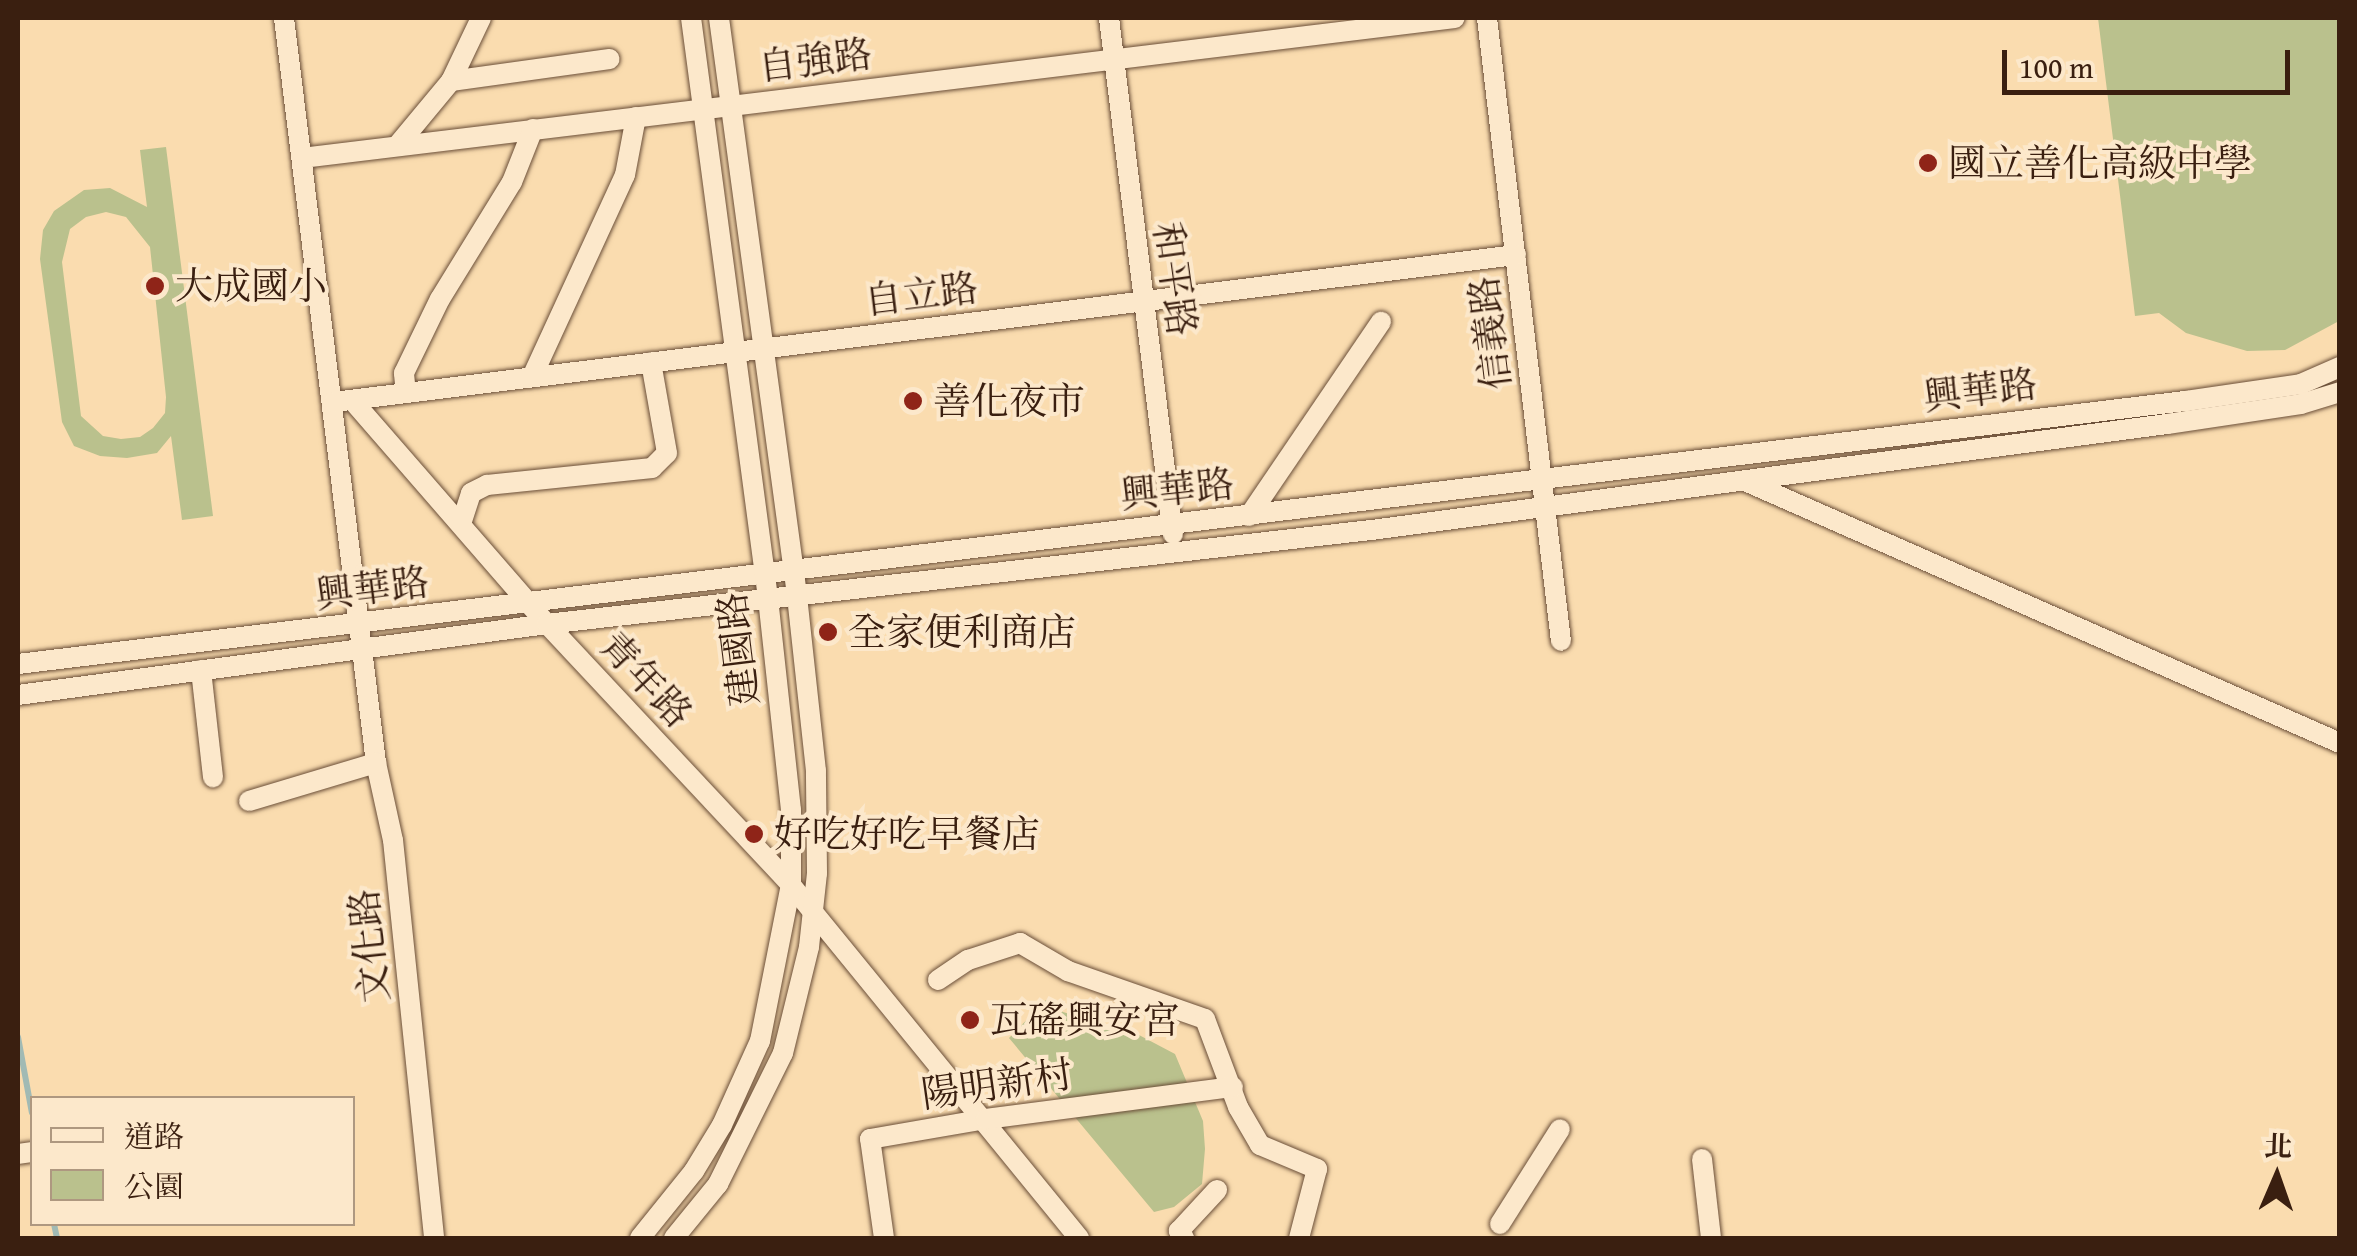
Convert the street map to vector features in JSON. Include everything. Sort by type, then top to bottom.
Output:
[{"type":"street","points":[[284,18],[302,158],[343,401],[362,648]]},
{"type":"street","points":[[397,146],[451,80],[481,18]]},
{"type":"street","name":"建國路","points":[[640,1238],[703,1156],[760,1041],[791,885],[790,794],[768,598],[691,18]]},
{"type":"street","name":"建國路","points":[[674,1238],[718,1184],[764,1096],[796,1009],[814,914],[816,771],[794,570],[719,18]]},
{"type":"street","name":"和平路","points":[[1109,18],[1175,551]]},
{"type":"street","name":"自強路","points":[[302,158],[1456,18]]},
{"type":"street","name":"信義路","points":[[1487,18],[1561,640]]},
{"type":"street","points":[[451,80],[608,59]]},
{"type":"street","points":[[532,377],[626,175],[636,117]]},
{"type":"street","points":[[406,393],[404,372],[440,299],[512,182],[533,130]]},
{"type":"street","name":"自立路","points":[[343,401],[1516,255]]},
{"type":"street","points":[[1249,516],[1381,322]]},
{"type":"street","points":[[462,521],[471,493],[487,485],[652,468],[667,453],[651,362]]},
{"type":"street","name":"興華路","points":[[18,664],[2280,388],[2340,368]]},
{"type":"street","name":"興華路","points":[[18,695],[547,624],[1545,506],[2186,422],[2301,404],[2340,392]]},
{"type":"street","name":"青年路","points":[[343,401],[462,521],[547,624],[791,885],[986,1119],[1078,1238]]},
{"type":"street","points":[[1743,480],[2340,743]]},
{"type":"street","name":"文化路","points":[[362,648],[376,763],[394,840],[434,1238]]},
{"type":"street","points":[[201,670],[213,777]]},
{"type":"street","points":[[249,801],[376,763]]},
{"type":"street","points":[[938,980],[968,960],[1020,943],[1068,971],[1205,1019],[1260,1145],[1317,1169],[1300,1238]]},
{"type":"street","name":"陽明新村","points":[[884,1238],[870,1139],[986,1119],[1233,1087]]},
{"type":"street","points":[[1500,1224],[1560,1129]]},
{"type":"street","points":[[1702,1160],[1711,1238]]},
{"type":"street","points":[[1184,1238],[1179,1232],[1217,1190]]},
{"type":"green space","points":[[2098,18],[2339,18],[2339,321],[2285,350],[2247,351],[2186,333],[2159,313],[2135,316]]},
{"type":"green space","points":[[166,147],[213,516],[182,520],[171,436],[157,453],[127,458],[100,456],[74,446],[62,422],[40,259],[43,230],[54,211],[84,190],[110,188],[147,207],[140,150]],"holes":[[[106,212],[126,217],[150,247],[166,397],[165,413],[153,428],[140,437],[121,439],[103,436],[81,416],[62,262],[70,229],[86,217]]]},
{"type":"green space","points":[[1046,1000],[1063,1012],[1139,1035],[1175,1054],[1203,1121],[1205,1149],[1202,1184],[1174,1207],[1154,1212],[1009,1038]]},
{"type":"waterway","points":[[18,1037],[30,1102]]},
{"type":"waterway","points":[[54,1226],[57,1238]]},
{"type":"place","name":"國立善化高級中學","points":[[1928,163]]},
{"type":"place","name":"大成國小","points":[[155,286]]},
{"type":"place","name":"善化夜市","points":[[913,401]]},
{"type":"place","name":"全家便利商店","points":[[828,632]]},
{"type":"place","name":"好吃好吃早餐店","points":[[754,834]]},
{"type":"place","name":"瓦磘興安宮","points":[[970,1020]]}]
